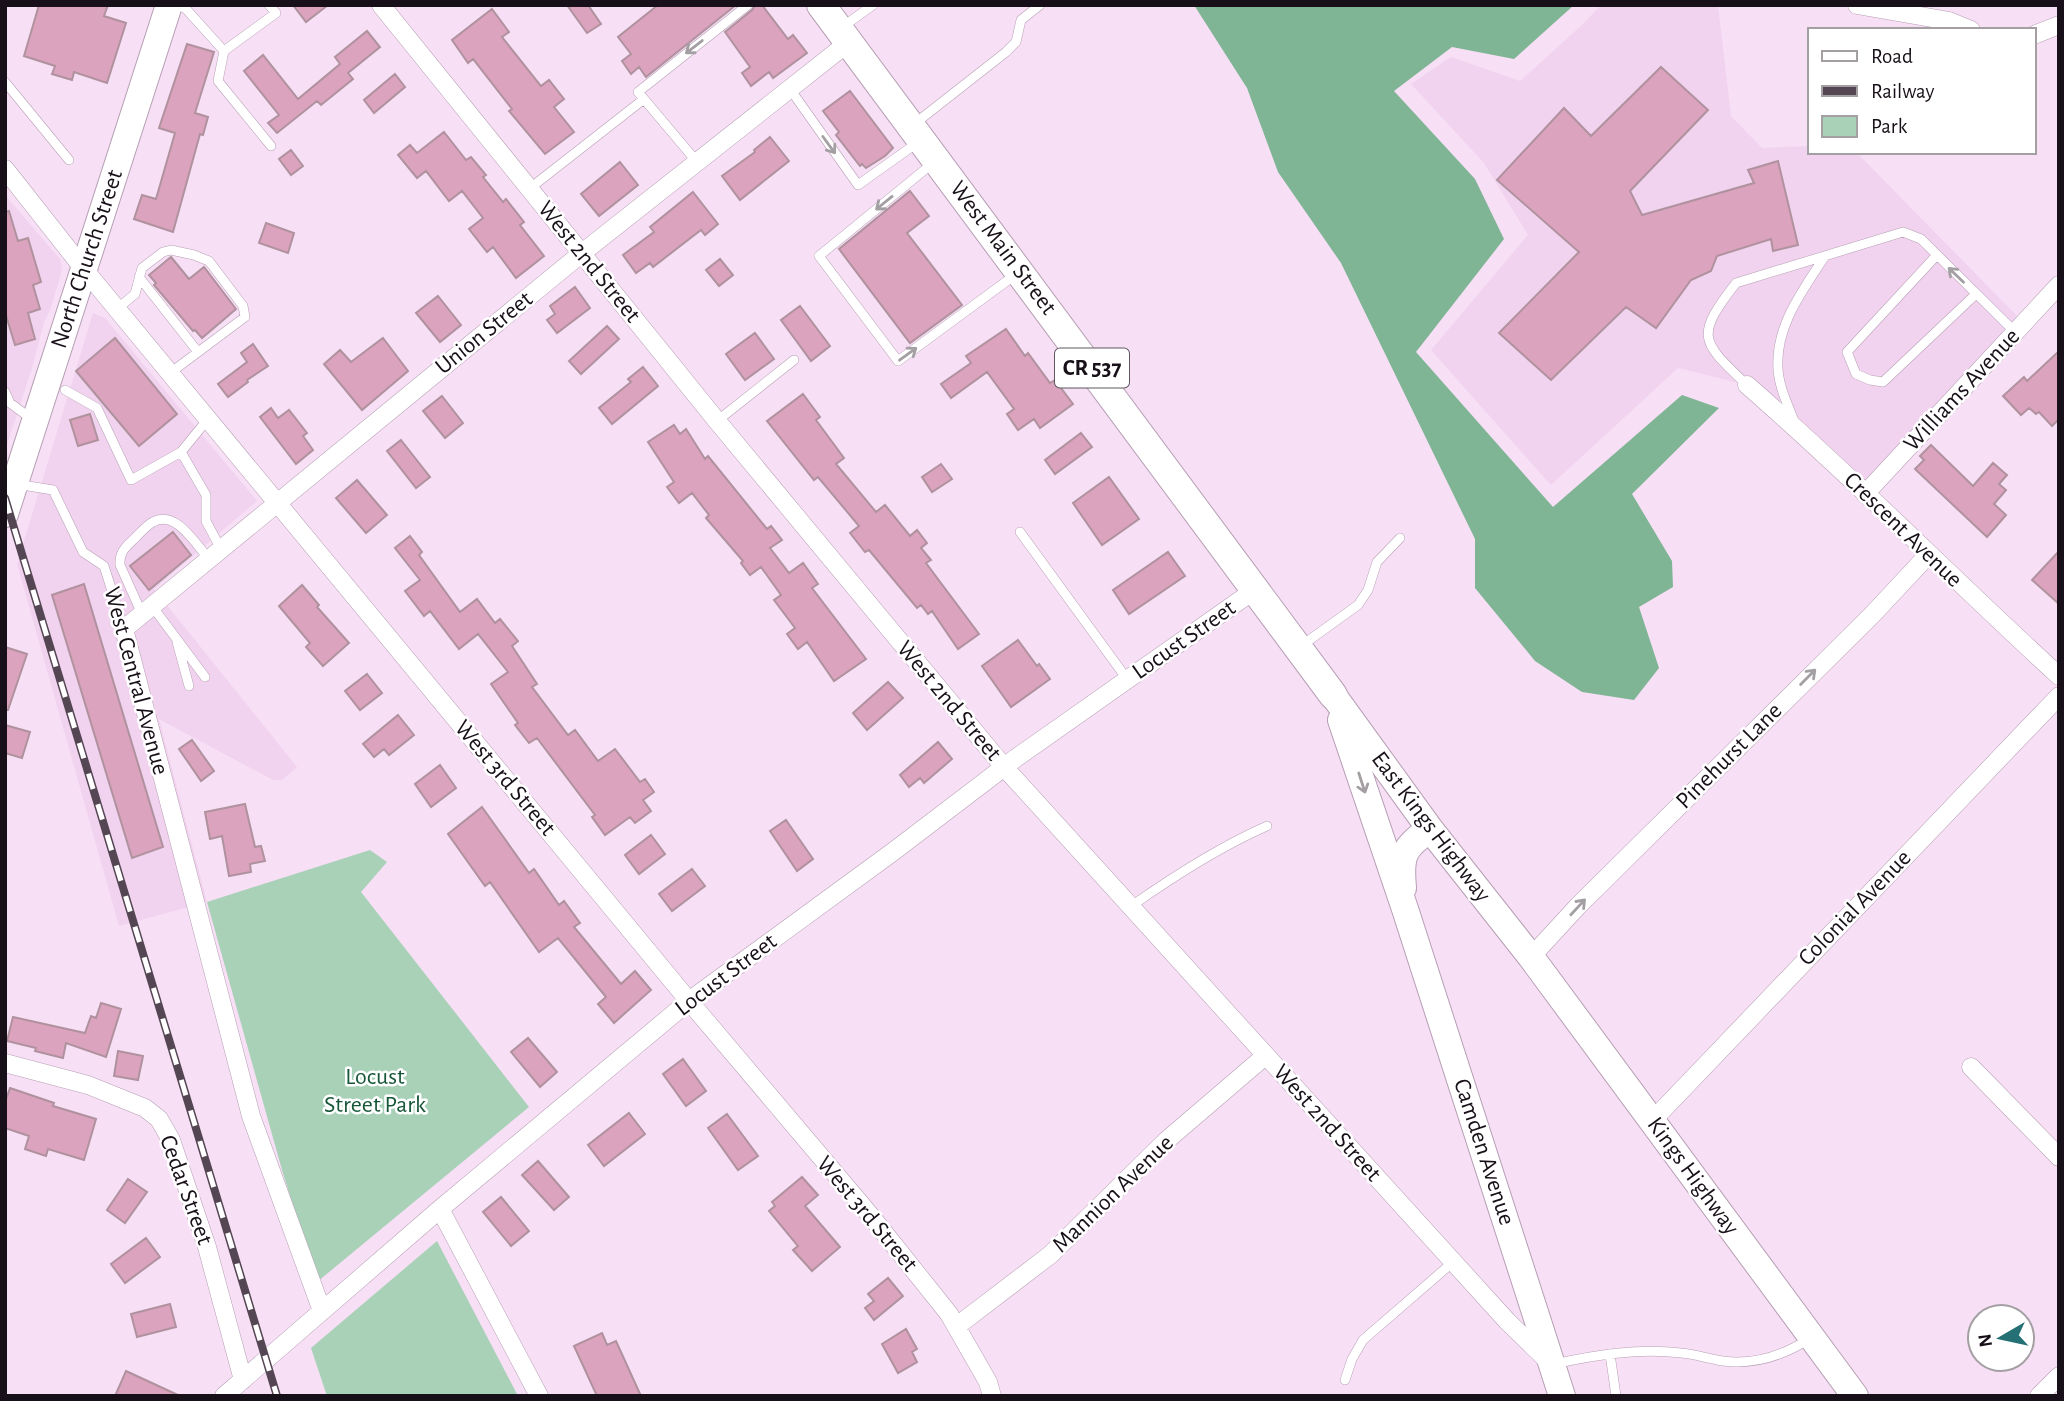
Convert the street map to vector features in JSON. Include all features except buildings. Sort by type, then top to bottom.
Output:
[{"type":"main road","name":"North Church Street","points":[[5,514],[10,482],[35,421],[169,5]]},
{"type":"main road","name":"West Main Street","points":[[821,5],[1300,647],[1333,695]]},
{"type":"main road","name":"East Kings Highway","points":[[1333,695],[1430,829],[1531,957]]},
{"type":"main road","name":"Camden Avenue","points":[[1333,695],[1562,1396]]},
{"type":"main road","name":"Camden Avenue","points":[[1405,909],[1401,860],[1414,840],[1430,829]]},
{"type":"main road","name":"Kings Highway","points":[[1531,957],[1855,1396]]},
{"type":"street","name":"West 2nd Street","points":[[381,5],[718,421],[1004,767],[1507,1321],[1552,1365]]},
{"type":"street","points":[[1857,5],[1949,21],[1965,28]]},
{"type":"street","points":[[2036,33],[2059,25]]},
{"type":"street","name":"Union Street","points":[[124,629],[582,253],[790,89],[844,36]]},
{"type":"street","name":"West 3rd Street","points":[[5,169],[277,503],[689,1001],[870,1215],[949,1314],[988,1382],[992,1396]]},
{"type":"street","name":"Williams Avenue","points":[[1865,494],[2059,285]]},
{"type":"street","name":"Crescent Avenue","points":[[1747,385],[2059,676]]},
{"type":"street","name":"Pinehurst Lane","points":[[1531,957],[1578,906],[1872,615],[1928,555]]},
{"type":"street","name":"Locust Street","points":[[224,1396],[440,1209],[689,1001],[1004,767],[1256,589]]},
{"type":"street","name":"West Central Avenue","points":[[124,629],[251,1116],[322,1311]]},
{"type":"street","name":"Colonial Avenue","points":[[1652,1121],[2059,696]]},
{"type":"street","name":"Mannion Avenue","points":[[957,1326],[1051,1255],[1167,1140],[1265,1056]]},
{"type":"street","name":"Cedar Street","points":[[5,1063],[88,1085],[129,1100],[159,1119],[171,1140],[207,1247],[243,1380]]},
{"type":"street","points":[[1971,1067],[2059,1157]]},
{"type":"street","points":[[440,1209],[539,1396]]},
{"type":"street","points":[[2039,1396],[2059,1376]]},
{"type":"lane","points":[[179,5],[186,9],[224,51]]},
{"type":"lane","points":[[270,5],[276,13],[224,51],[218,81],[271,146]]},
{"type":"lane","points":[[697,162],[638,92],[748,5]]},
{"type":"lane","points":[[844,36],[873,5]]},
{"type":"lane","points":[[1020,272],[898,361],[819,256],[1017,42],[1021,20],[1040,5]]},
{"type":"lane","points":[[5,82],[69,160]]},
{"type":"lane","points":[[790,89],[858,185],[924,142]]},
{"type":"lane","points":[[529,189],[644,99]]},
{"type":"lane","points":[[1747,385],[1713,352],[1709,340],[1708,326],[1720,303],[1736,283],[1903,232],[1921,239],[2015,332]]},
{"type":"lane","points":[[117,309],[135,293],[142,268],[163,252],[172,250],[209,261],[243,306],[245,317],[170,373]]},
{"type":"lane","points":[[1796,428],[1778,370],[1780,340],[1797,299],[1825,256]]},
{"type":"lane","points":[[1936,256],[1847,352],[1856,374],[1884,382],[1976,294]]},
{"type":"lane","points":[[139,277],[198,352]]},
{"type":"lane","points":[[718,421],[794,359]]},
{"type":"lane","points":[[65,390],[97,408],[131,480],[181,452],[208,419]]},
{"type":"lane","points":[[5,392],[10,403],[35,421]]},
{"type":"lane","points":[[181,452],[206,495],[206,521],[215,554]]},
{"type":"lane","name":"West Central Avenue","points":[[10,482],[54,491],[83,552],[104,566],[124,629]]},
{"type":"lane","points":[[205,677],[175,637],[147,610],[120,565],[120,557],[123,548],[154,521],[166,520],[176,522],[215,554]]},
{"type":"lane","points":[[1020,532],[1127,679]]},
{"type":"lane","points":[[1300,647],[1359,605],[1368,590],[1377,562],[1400,538]]},
{"type":"lane","points":[[175,637],[189,686]]},
{"type":"lane","points":[[1129,907],[1183,871],[1240,838],[1267,826]]},
{"type":"lane","points":[[1345,1380],[1352,1359],[1363,1340],[1453,1262]]},
{"type":"lane","points":[[1552,1365],[1598,1354],[1681,1353],[1725,1362],[1763,1359],[1791,1350],[1812,1338]]},
{"type":"lane","points":[[1610,1354],[1616,1396]]},
{"type":"shaded area","points":[[1601,5],[1718,5],[1731,116],[1762,148],[1808,146],[1808,154],[1858,154],[2024,323],[1865,494],[1747,385],[1678,368],[1551,485],[1431,350],[1528,235],[1484,163],[1411,84],[1451,57],[1520,81]]},
{"type":"shaded area","points":[[5,195],[60,259],[62,270],[5,451]]},
{"type":"shaded area","points":[[93,313],[105,318],[257,501],[154,589],[297,767],[282,780],[273,780],[159,719],[207,902],[119,926],[17,564]]},
{"type":"green space","points":[[1194,5],[1574,5],[1514,59],[1452,47],[1394,91],[1475,179],[1504,239],[1416,352],[1553,507],[1682,395],[1719,408],[1632,494],[1672,561],[1673,587],[1639,607],[1659,668],[1634,700],[1582,692],[1535,661],[1475,588],[1475,539],[1341,263],[1278,172],[1247,88]]},
{"type":"green space","name":"Locust Street Park","points":[[370,850],[387,862],[361,892],[529,1107],[317,1282],[282,1170],[207,902]]},
{"type":"green space","points":[[437,1241],[518,1396],[327,1396],[311,1348]]},
{"type":"railway","points":[[5,498],[277,1396]]}]
